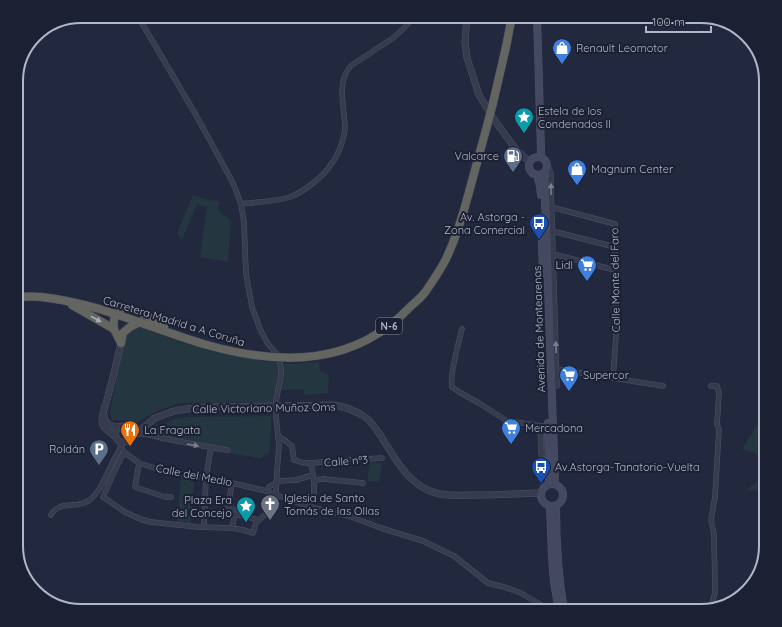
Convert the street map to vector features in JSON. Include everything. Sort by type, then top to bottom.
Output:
[{"type":"highway","name":"N-6","points":[[502,63],[507,23]]},
{"type":"highway","name":"Carretera Madrid a A Coruña","points":[[23,297],[40,297],[64,301],[124,316],[207,345],[245,354],[283,358],[325,355],[350,348],[373,338],[400,318],[428,289],[446,259],[459,227],[487,126],[511,23]]},
{"type":"highway","points":[[64,301],[114,329]]},
{"type":"highway","points":[[121,343],[114,329],[114,318],[118,310],[123,308],[131,308],[171,332]]},
{"type":"highway","points":[[121,343],[125,323],[124,316]]},
{"type":"highway","points":[[123,334],[130,327],[140,322]]},
{"type":"main road","points":[[537,23],[541,156]]},
{"type":"main road","points":[[541,156],[546,160],[548,166],[547,170],[541,174],[533,174],[530,171],[530,161],[541,156]]},
{"type":"main road","name":"Avenida de Montearenas","points":[[541,174],[540,186],[546,427],[552,484]]},
{"type":"main road","name":"Avenida de Montearenas","points":[[541,174],[552,484]]},
{"type":"main road","points":[[552,484],[560,488],[563,494],[562,500],[553,506],[543,502],[541,498],[541,494],[545,487],[552,484]]},
{"type":"main road","points":[[553,506],[552,557],[554,582],[560,604]]},
{"type":"street","points":[[141,23],[196,115],[232,183],[241,204],[244,222],[246,274],[252,307],[260,329],[268,344],[276,353]]},
{"type":"street","points":[[241,204],[272,201],[290,197],[308,187],[322,175],[333,162],[343,142],[345,127],[342,93],[344,75],[347,69],[352,64],[393,38],[409,23]]},
{"type":"street","points":[[466,23],[465,42],[467,58],[479,95],[517,151],[530,161]]},
{"type":"street","points":[[548,166],[551,173],[557,386]]},
{"type":"street","name":"Calle Monte del Faro","points":[[551,207],[615,224],[616,335],[613,378]]},
{"type":"street","points":[[552,231],[615,247]]},
{"type":"street","points":[[553,254],[615,270]]},
{"type":"street","points":[[462,329],[452,375],[452,387],[507,421],[546,427]]},
{"type":"street","points":[[121,343],[101,421],[102,425],[111,434],[119,441],[124,443]]},
{"type":"street","points":[[124,443],[124,452],[103,497],[125,512],[150,522],[232,528],[253,533],[256,524],[268,512],[276,494],[279,446],[275,406],[281,369],[280,362]]},
{"type":"street","points":[[557,369],[663,386]]},
{"type":"street","points":[[711,386],[717,386],[719,393],[717,424],[719,429],[715,497],[711,520],[714,534],[715,592],[712,603]]},
{"type":"street","name":"Calle Victoriano Muñoz Oms","points":[[141,429],[155,418],[170,412],[190,408],[334,405],[356,411],[366,418],[375,427],[402,469],[412,480],[431,492],[448,496],[541,494]]},
{"type":"street","points":[[104,410],[106,422],[109,424],[119,427],[146,428],[148,435]]},
{"type":"street","points":[[536,425],[540,435],[542,464]]},
{"type":"street","points":[[116,437],[116,430],[119,427]]},
{"type":"street","points":[[540,435],[542,428],[546,427]]},
{"type":"street","points":[[51,515],[60,507],[65,505],[82,504],[91,499],[103,482],[124,443],[130,437],[131,433],[129,428]]},
{"type":"street","points":[[141,429],[140,433],[148,435],[226,450]]},
{"type":"street","points":[[124,443],[141,429]]},
{"type":"street","points":[[278,436],[292,446],[294,460],[311,464],[314,495],[310,507]]},
{"type":"street","points":[[204,527],[206,478],[210,447]]},
{"type":"street","points":[[541,451],[549,457]]},
{"type":"street","name":"Calle del Medio","points":[[124,452],[139,463],[164,471],[232,483],[266,491],[310,507],[349,516],[423,541],[454,556],[488,584],[521,592],[540,604]]},
{"type":"street","name":"Calle nº3","points":[[311,464],[328,461],[382,458]]},
{"type":"street","points":[[139,463],[135,487],[171,498]]},
{"type":"street","points":[[266,491],[271,485],[280,481],[313,477],[363,483]]},
{"type":"street","points":[[232,483],[228,508],[238,510],[236,515],[235,514],[232,528]]},
{"type":"street","points":[[236,515],[259,520]]},
{"type":"shaded area","points":[[193,195],[208,200],[220,201],[218,207],[220,212],[231,221],[228,262],[200,257],[207,207],[197,204],[182,240],[177,233]]},
{"type":"shaded area","points":[[135,326],[160,331],[168,338],[218,353],[278,363],[279,380],[275,402],[180,403],[157,411],[136,423],[124,420],[112,420],[110,413],[124,339]]},
{"type":"shaded area","points":[[319,362],[320,371],[329,375],[328,393],[304,395],[304,389],[281,390],[282,364]]},
{"type":"shaded area","points":[[271,416],[269,453],[261,458],[228,453],[228,448],[153,434],[155,428],[175,419],[190,417]]},
{"type":"shaded area","points":[[759,422],[759,455],[742,449]]},
{"type":"shaded area","points":[[370,462],[382,463],[379,482],[367,481]]},
{"type":"shaded area","points":[[181,476],[194,480],[191,523],[177,522]]},
{"type":"shaded area","points":[[759,480],[759,491],[746,490]]},
{"type":"place","name":"Renault Leomotor","points":[[562,65]]},
{"type":"place","name":"Estela de los Condenados II","points":[[524,134]]},
{"type":"place","name":"Valcarce","points":[[513,173]]},
{"type":"place","name":"Magnum Center","points":[[577,186]]},
{"type":"place","name":"Av. Astorga - Zona Comercial","points":[[539,240]]},
{"type":"place","name":"Lidl","points":[[587,282]]},
{"type":"place","name":"Supercor","points":[[569,392]]},
{"type":"place","name":"Mercadona","points":[[511,445]]},
{"type":"place","name":"La Fragata","points":[[130,447]]},
{"type":"place","name":"Roldán","points":[[99,466]]},
{"type":"place","name":"Av.Astorga-Tanatorio-Vuelta","points":[[541,484]]},
{"type":"place","name":"Iglesia de Santo Tomás de las Ollas","points":[[270,521]]},
{"type":"place","name":"Plaza Era del Concejo","points":[[246,523]]}]
